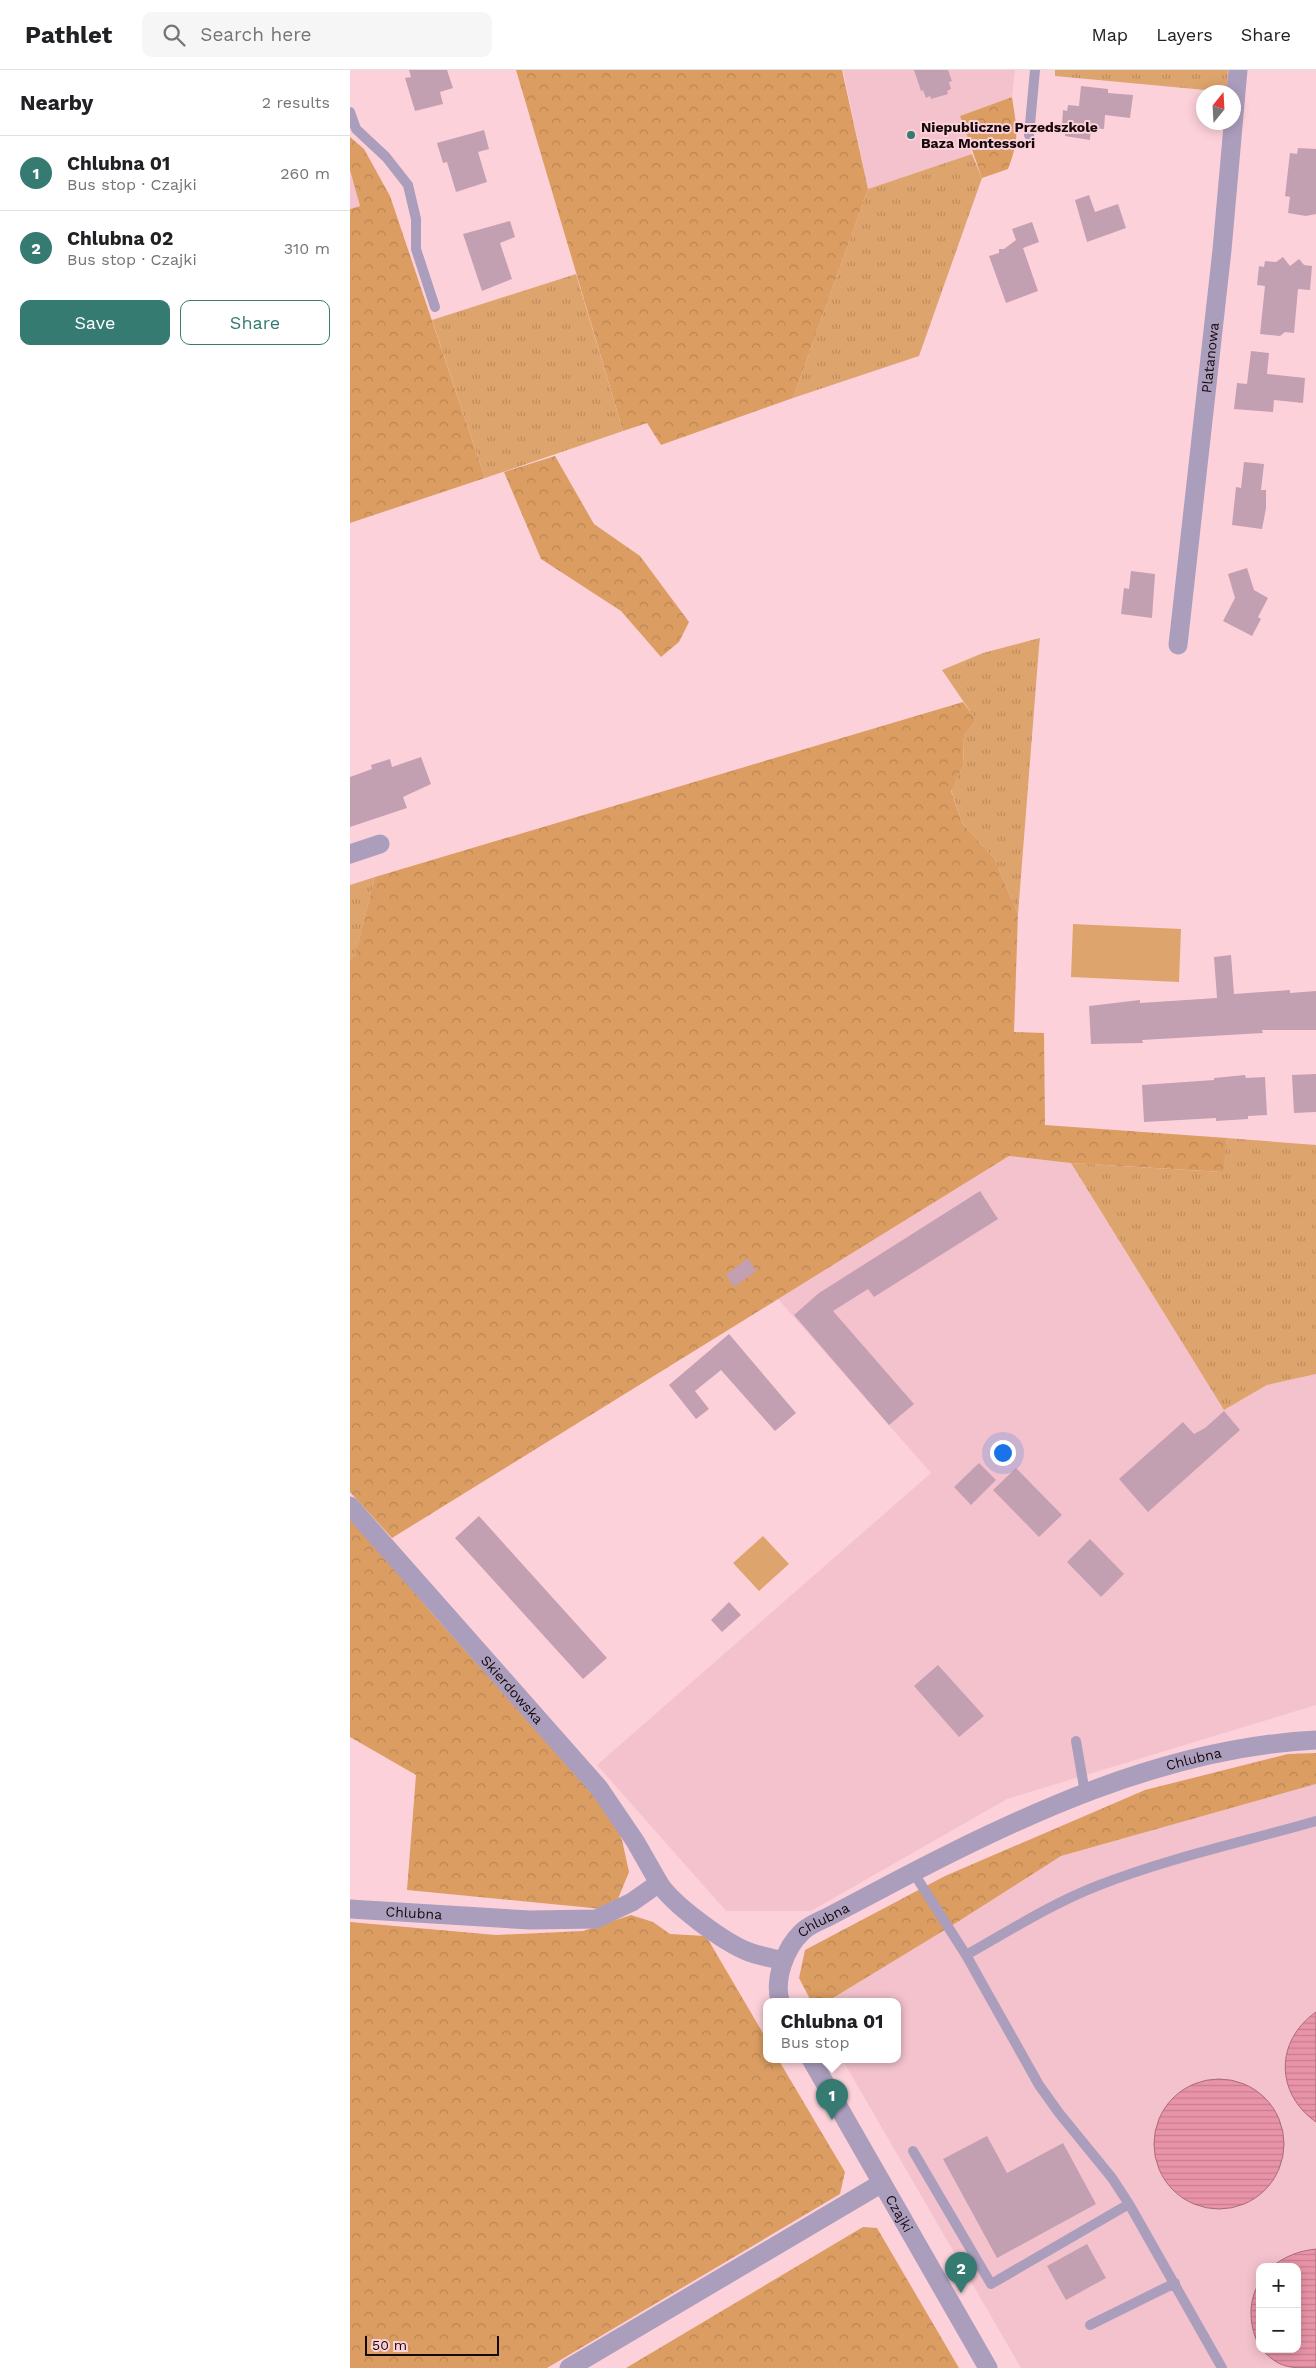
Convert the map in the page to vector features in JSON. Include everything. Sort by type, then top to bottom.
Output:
[{"type":"street","name":"Platanowa","points":[[1178,645],[1222,250],[1238,70]]},
{"type":"street","points":[[350,854],[380,844]]},
{"type":"street","name":"Skierdowska","points":[[350,1506],[599,1788],[635,1841],[659,1883]]},
{"type":"street","name":"Chlubna","points":[[783,1961],[804,1929],[913,1872],[1084,1793],[1158,1767],[1204,1755],[1244,1748],[1316,1740]]},
{"type":"street","points":[[659,1883],[681,1905],[722,1938],[749,1952],[783,1961],[779,1980],[780,1998]]},
{"type":"street","name":"Chlubna","points":[[350,1909],[530,1920],[596,1919],[632,1902],[659,1883]]},
{"type":"street","name":"Czajki","points":[[813,2063],[988,2368]]},
{"type":"street","points":[[569,2368],[882,2183]]},
{"type":"lane","points":[[1029,135],[1036,70]]},
{"type":"lane","points":[[350,112],[356,129],[386,157],[408,185],[416,219],[416,249],[435,307]]},
{"type":"lane","points":[[1076,1741],[1084,1793]]},
{"type":"lane","points":[[966,1954],[1042,1912],[1097,1886],[1131,1874],[1316,1821]]},
{"type":"lane","points":[[913,1872],[966,1954],[1039,2084],[1059,2114],[1112,2178],[1129,2204],[1222,2368]]},
{"type":"lane","points":[[913,2151],[990,2284],[1129,2204]]},
{"type":"lane","points":[[1090,2325],[1175,2283]]},
{"type":"shaded area","name":"Niepubliczne Przedszkole Baza Montessori","points":[[843,70],[1015,70],[1012,97],[960,116],[972,154],[868,189]]},
{"type":"shaded area","points":[[350,170],[361,206],[350,209]]},
{"type":"shaded area","points":[[1009,1156],[1071,1163],[1224,1410],[1267,1385],[1316,1374],[1316,1705],[1007,1799],[811,1911],[726,1911],[597,1765],[931,1473],[778,1299]]},
{"type":"shaded area","points":[[1316,1784],[1316,2368],[1021,2368],[844,2063],[901,2063],[901,1998],[833,1998],[1061,1856]]},
{"type":"shaded area","points":[[1316,2012],[1316,2122],[1293,2097],[1287,2082],[1285,2067],[1287,2052],[1293,2037]]},
{"type":"shaded area","points":[[1219,2079],[1232,2080],[1244,2084],[1265,2098],[1279,2119],[1283,2131],[1283,2157],[1279,2169],[1265,2190],[1244,2204],[1232,2208],[1219,2209],[1206,2208],[1194,2204],[1173,2190],[1159,2169],[1155,2157],[1154,2144],[1155,2131],[1159,2119],[1173,2098],[1194,2084],[1206,2080]]},
{"type":"shaded area","points":[[1316,2249],[1316,2368],[1285,2366],[1266,2353],[1301,2353],[1301,2263],[1277,2263],[1303,2251]]},
{"type":"shaded area","points":[[1256,2289],[1256,2340],[1251,2314]]},
{"type":"green space","points":[[516,70],[842,70],[868,189],[793,398],[661,445],[647,423],[623,431]]},
{"type":"green space","points":[[1055,70],[1228,70],[1227,85],[1196,85],[1196,89],[1055,76]]},
{"type":"green space","points":[[1012,97],[1016,141],[1008,169],[982,178],[960,116]]},
{"type":"green space","points":[[350,137],[364,149],[390,196],[485,478],[350,523],[350,209],[360,206],[350,170]]},
{"type":"green space","points":[[972,154],[982,178],[919,356],[793,398],[868,189]]},
{"type":"green space","points":[[576,274],[623,431],[485,478],[432,320]]},
{"type":"green space","points":[[555,456],[594,524],[640,556],[689,622],[679,642],[661,657],[621,611],[541,559],[504,472]]},
{"type":"green space","points":[[1040,638],[1018,914],[994,858],[962,823],[951,790],[963,766],[964,736],[976,720],[942,670],[983,653]]},
{"type":"green space","points":[[963,702],[976,720],[964,736],[963,766],[951,791],[962,823],[994,858],[1018,914],[1014,1032],[1044,1033],[1045,1125],[1227,1138],[1223,1172],[1071,1163],[1009,1156],[392,1538],[350,1492],[350,959],[355,956],[375,877]]},
{"type":"green space","points":[[375,877],[355,957],[350,959],[350,885]]},
{"type":"green space","points":[[1073,924],[1181,929],[1179,982],[1071,977]]},
{"type":"green space","points":[[1227,1138],[1316,1145],[1316,1374],[1267,1385],[1224,1410],[1071,1163],[1222,1172]]},
{"type":"green space","points":[[350,1516],[430,1611],[611,1814],[622,1840],[629,1872],[615,1906],[602,1909],[407,1890],[416,1775],[350,1737]]},
{"type":"green space","points":[[763,1536],[789,1564],[759,1591],[733,1563]]},
{"type":"green space","points":[[1316,1753],[1316,1784],[1061,1856],[833,1998],[809,1998],[799,1978],[805,1950],[945,1876],[1145,1790],[1288,1754]]},
{"type":"green space","points":[[631,1915],[653,1922],[670,1934],[706,1936],[763,2033],[763,2063],[780,2063],[845,2172],[840,2194],[547,2368],[350,2368],[350,1922],[496,1935],[583,1931]]},
{"type":"green space","points":[[863,2227],[877,2228],[959,2368],[626,2368]]},
{"type":"building","points":[[409,70],[447,70],[453,88],[440,92],[443,104],[415,111],[405,78],[411,77]]},
{"type":"building","points":[[914,70],[948,70],[952,81],[949,82],[951,89],[947,91],[948,94],[931,99],[930,96],[926,98],[923,90],[921,91]]},
{"type":"building","points":[[1081,86],[1108,89],[1108,93],[1133,95],[1130,118],[1105,115],[1104,129],[1091,128],[1090,140],[1065,136],[1066,126],[1062,125],[1063,110],[1067,111],[1068,105],[1079,106]]},
{"type":"building","points":[[484,130],[489,149],[478,152],[487,182],[456,192],[447,162],[443,163],[437,143]]},
{"type":"building","points":[[1298,148],[1316,149],[1316,214],[1306,216],[1288,213],[1290,197],[1285,196],[1290,153],[1297,154]]},
{"type":"building","points":[[1089,195],[1095,212],[1118,204],[1126,228],[1087,242],[1075,200]]},
{"type":"building","points":[[510,221],[515,237],[500,243],[512,279],[482,291],[463,234]]},
{"type":"building","points":[[1032,222],[1039,242],[1023,248],[1038,291],[1006,303],[989,256],[999,253],[999,249],[1004,249],[1016,240],[1012,229]]},
{"type":"building","points":[[1283,257],[1290,266],[1299,259],[1304,265],[1312,266],[1310,290],[1298,289],[1294,333],[1285,332],[1280,336],[1260,334],[1265,286],[1257,285],[1259,266],[1264,267],[1265,261],[1276,262]]},
{"type":"building","points":[[1251,351],[1269,353],[1267,374],[1305,378],[1303,403],[1274,400],[1273,412],[1234,409],[1237,383],[1247,384]]},
{"type":"building","points":[[1244,462],[1264,464],[1261,490],[1266,490],[1266,508],[1262,529],[1232,525],[1236,487],[1241,488]]},
{"type":"building","points":[[1247,568],[1254,590],[1268,598],[1258,617],[1261,619],[1252,636],[1223,621],[1235,598],[1228,574]]},
{"type":"building","points":[[1131,571],[1155,574],[1152,618],[1121,614],[1124,588],[1129,589]]},
{"type":"building","points":[[421,757],[431,784],[403,797],[407,808],[350,827],[350,777],[372,769],[371,765],[390,759],[392,767]]},
{"type":"building","points":[[1231,955],[1234,994],[1290,990],[1290,993],[1316,991],[1316,1030],[1262,1030],[1263,1033],[1142,1040],[1143,1043],[1091,1044],[1089,1006],[1140,1000],[1140,1003],[1217,998],[1214,957]]},
{"type":"building","points":[[1316,1074],[1316,1112],[1294,1113],[1292,1075]]},
{"type":"building","points":[[1245,1075],[1246,1078],[1265,1077],[1267,1115],[1248,1116],[1248,1119],[1216,1121],[1216,1118],[1144,1122],[1142,1085],[1214,1080],[1214,1078]]},
{"type":"building","points":[[980,1191],[998,1219],[874,1297],[868,1289],[833,1311],[914,1404],[889,1425],[794,1315],[819,1293]]},
{"type":"building","points":[[748,1258],[756,1271],[734,1287],[726,1275]]},
{"type":"building","points":[[729,1334],[796,1413],[775,1431],[721,1370],[695,1391],[709,1409],[696,1419],[669,1385]]},
{"type":"building","points":[[1224,1411],[1240,1430],[1148,1512],[1119,1479],[1183,1422],[1194,1434],[1205,1428]]},
{"type":"building","points":[[979,1463],[996,1480],[971,1505],[954,1487]]},
{"type":"building","points":[[1016,1468],[1062,1515],[1039,1537],[993,1490]]},
{"type":"building","points":[[479,1516],[607,1658],[583,1679],[455,1538]]},
{"type":"building","points":[[1090,1539],[1124,1574],[1101,1597],[1067,1562]]},
{"type":"building","points":[[729,1602],[741,1615],[722,1632],[711,1620]]},
{"type":"building","points":[[938,1665],[984,1716],[959,1737],[914,1686]]},
{"type":"building","points":[[987,2136],[1007,2173],[1063,2143],[1096,2204],[997,2258],[943,2159]]},
{"type":"building","points":[[1087,2244],[1106,2278],[1066,2300],[1047,2266]]},
{"type":"place","name":"Niepubliczne Przedszkole Baza Montessori","points":[[911,135]]},
{"type":"place","name":"Chlubna 01","points":[[832,2120]]},
{"type":"place","name":"Chlubna 02","points":[[961,2293]]}]
